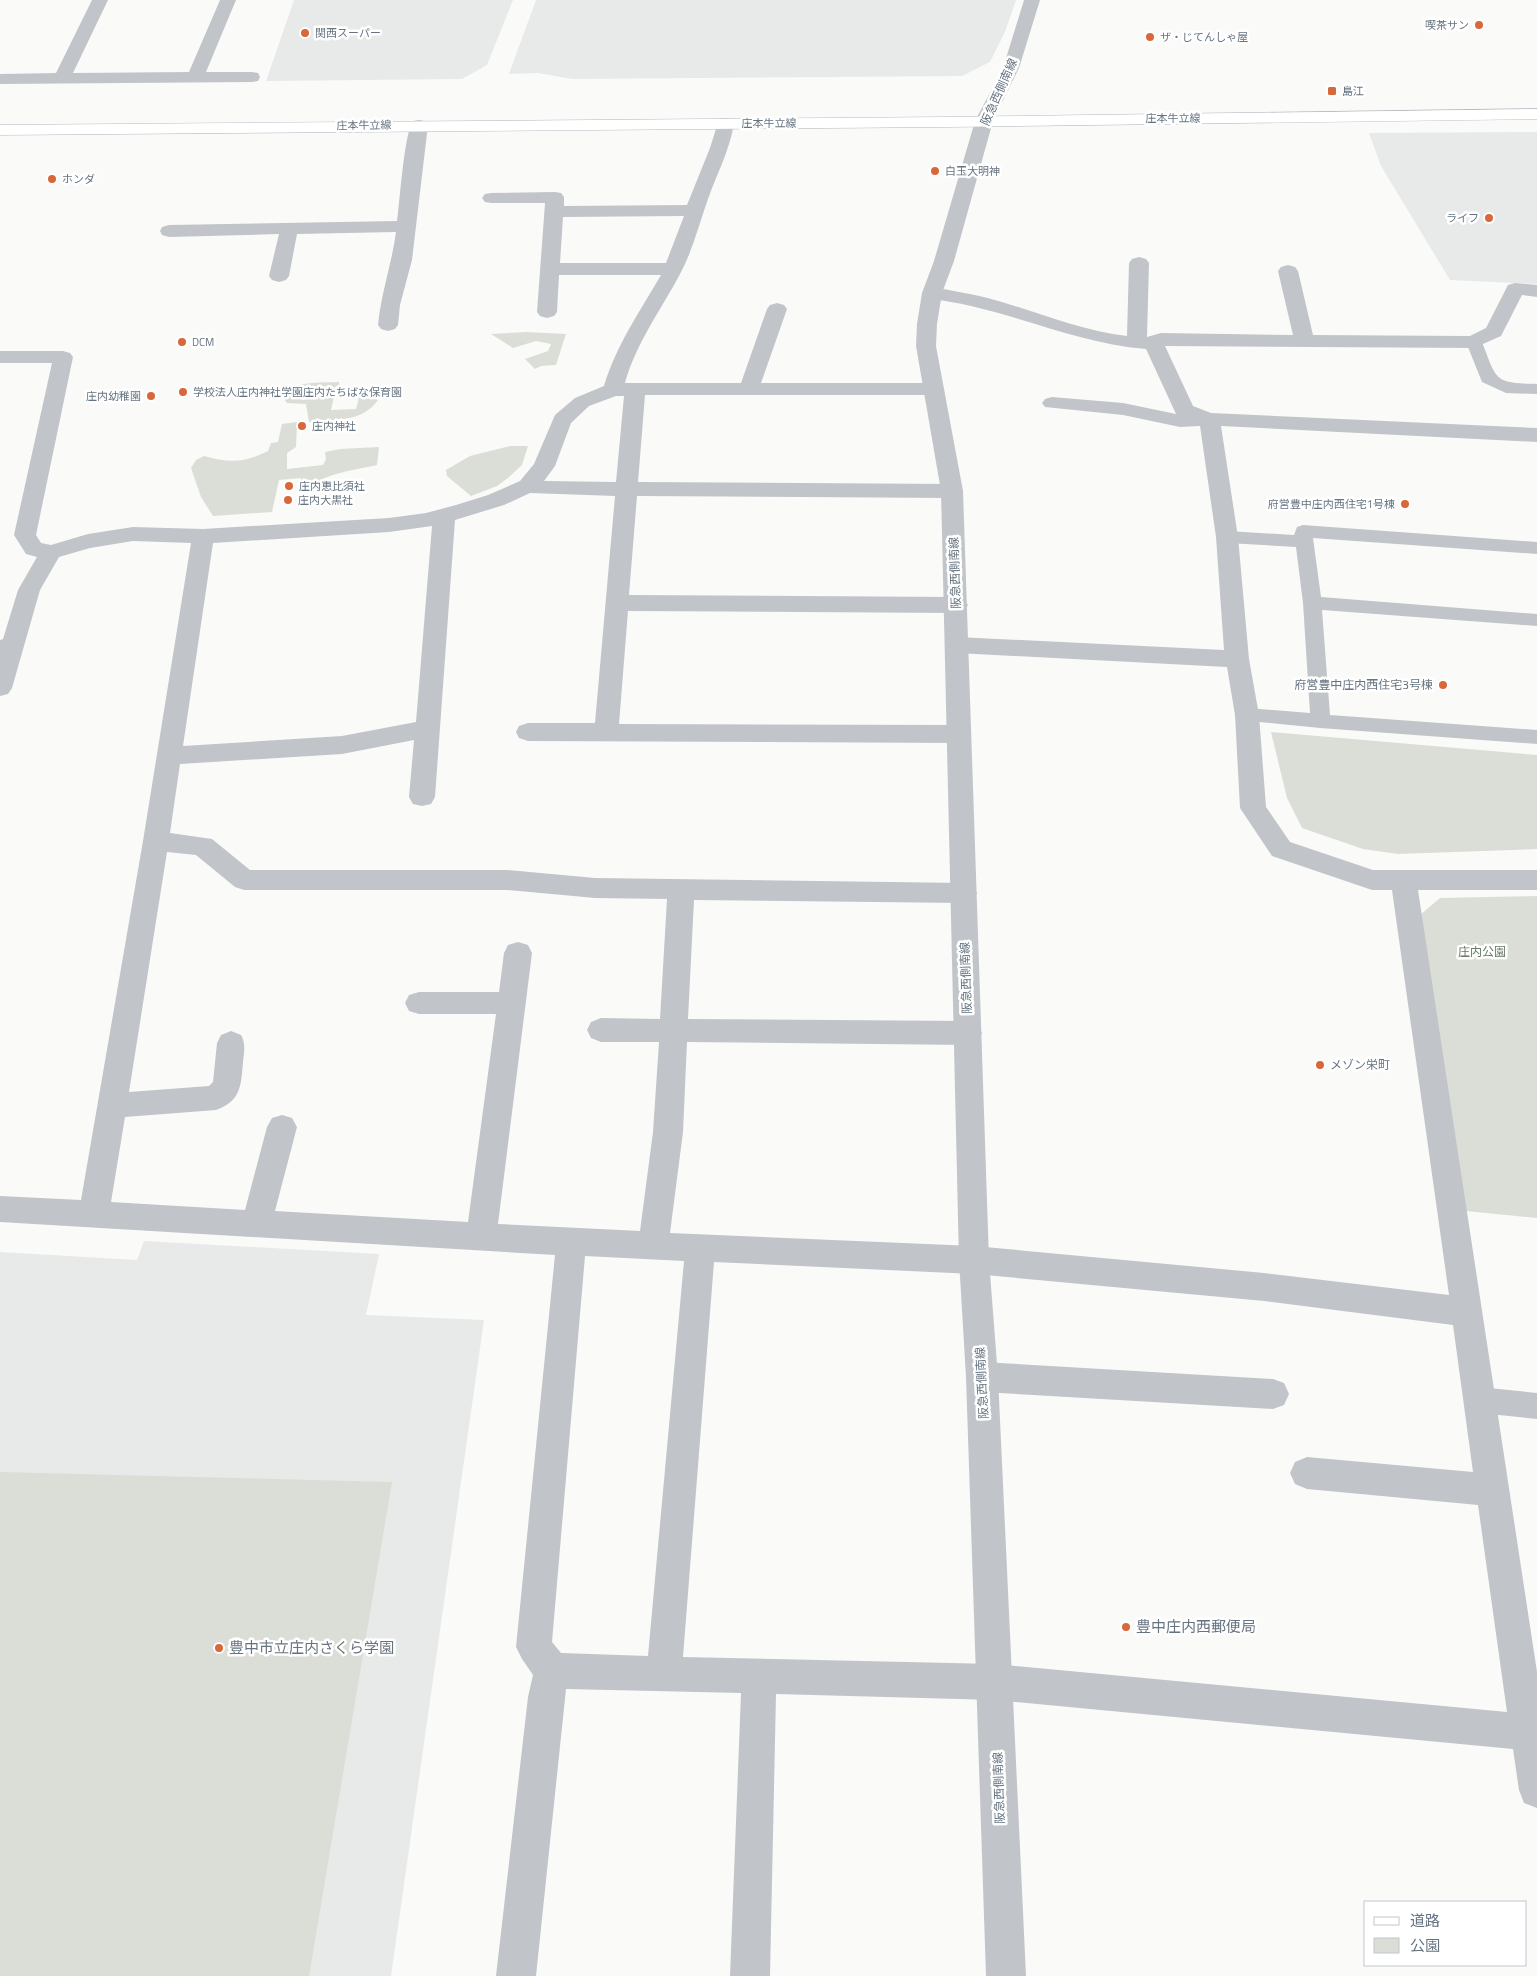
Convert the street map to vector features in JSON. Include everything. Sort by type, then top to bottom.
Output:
[{"type":"main road","name":"庄本牛立線","points":[[0,130],[1537,114]]},
{"type":"street","points":[[62,79],[100,0]]},
{"type":"street","points":[[195,78],[228,0]]},
{"type":"street","name":"阪急西側南線","points":[[1006,1976],[982,1378],[974,1260],[952,491],[932,389],[926,346],[932,293],[944,261],[984,121],[1011,68],[1032,0]]},
{"type":"street","points":[[0,79],[252,78]]},
{"type":"street","points":[[613,390],[617,374],[637,330],[679,256],[693,210],[724,137],[725,123]]},
{"type":"street","points":[[388,326],[390,304],[402,260],[419,125]]},
{"type":"street","points":[[491,198],[555,197],[547,312]]},
{"type":"street","points":[[554,212],[693,210]]},
{"type":"street","points":[[169,231],[406,226]]},
{"type":"street","points":[[279,276],[289,229]]},
{"type":"street","points":[[1139,263],[1146,344],[1184,410],[1208,419]]},
{"type":"street","points":[[550,269],[672,269]]},
{"type":"street","points":[[1288,271],[1304,341]]},
{"type":"street","points":[[932,293],[973,300],[1094,336],[1146,344],[1161,339],[1474,342],[1494,332],[1515,289],[1537,291]]},
{"type":"street","points":[[749,389],[777,309]]},
{"type":"street","points":[[0,357],[63,357],[25,535],[34,549],[51,552],[88,541],[126,535],[203,536],[389,525],[444,516],[480,506],[528,486],[627,489],[952,491]]},
{"type":"street","points":[[606,732],[635,389]]},
{"type":"street","points":[[528,486],[544,466],[558,428],[567,414],[582,402],[613,390],[932,389]]},
{"type":"street","points":[[1052,403],[1123,409],[1180,421],[1208,419],[1537,435]]},
{"type":"street","points":[[1208,419],[1228,537],[1237,659],[1247,715],[1253,808],[1281,849],[1372,880],[1404,882],[1537,880]]},
{"type":"street","points":[[422,797],[444,516]]},
{"type":"street","points":[[94,1215],[156,841],[203,536]]},
{"type":"street","points":[[0,688],[6,647],[30,590],[51,552]]},
{"type":"street","points":[[617,603],[956,605]]},
{"type":"street","points":[[957,645],[1237,659]]},
{"type":"street","points":[[169,756],[342,745],[428,729]]},
{"type":"street","points":[[528,732],[959,734]]},
{"type":"street","points":[[156,841],[203,846],[244,880],[507,880],[594,888],[964,893]]},
{"type":"street","points":[[1404,882],[1468,1312],[1491,1490],[1533,1733],[1537,1790]]},
{"type":"street","points":[[653,1246],[668,1132],[681,889]]},
{"type":"street","points":[[481,1237],[518,953]]},
{"type":"street","points":[[419,1003],[512,1003]]},
{"type":"street","points":[[601,1030],[968,1033]]},
{"type":"street","points":[[112,1106],[216,1098],[227,1087],[231,1043]]},
{"type":"street","points":[[256,1225],[282,1127]]},
{"type":"street","points":[[0,1209],[571,1242],[974,1260],[1264,1287],[1468,1312]]},
{"type":"street","points":[[516,1976],[546,1697],[552,1671],[534,1647],[571,1242]]},
{"type":"street","points":[[664,1674],[700,1248]]},
{"type":"street","points":[[982,1378],[1272,1394]]},
{"type":"street","points":[[1307,1473],[1491,1490]]},
{"type":"street","points":[[552,1671],[995,1682],[1533,1733]]},
{"type":"street","points":[[750,1976],[759,1677]]},
{"type":"lane","points":[[1474,342],[1488,378],[1506,388],[1537,389]]},
{"type":"lane","points":[[1320,720],[1312,604],[1303,531],[1537,548]]},
{"type":"lane","points":[[1228,537],[1304,541]]},
{"type":"lane","points":[[1312,604],[1537,620]]},
{"type":"lane","points":[[1247,715],[1537,737]]},
{"type":"lane","points":[[1479,1400],[1537,1406]]},
{"type":"shaded area","points":[[294,0],[513,0],[487,65],[462,79],[266,81]]},
{"type":"shaded area","points":[[536,0],[1016,0],[1005,32],[990,62],[962,76],[572,79],[538,73],[509,74]]},
{"type":"shaded area","name":"ライフ","points":[[1537,132],[1537,284],[1450,280],[1381,166],[1369,133]]},
{"type":"shaded area","name":"豊中市立庄内さくら学園","points":[[144,1241],[379,1254],[366,1315],[484,1320],[391,1976],[0,1976],[0,1252],[137,1260]]},
{"type":"green space","points":[[526,332],[566,334],[556,365],[541,366],[535,369],[525,359],[548,351],[551,344],[536,341],[513,348],[491,334]]},
{"type":"green space","points":[[339,382],[339,393],[334,397],[331,410],[356,409],[359,397],[369,393],[378,400],[364,413],[356,416],[338,420],[309,422],[306,404],[287,403],[282,396],[293,387],[300,385]]},
{"type":"green space","points":[[297,422],[296,447],[287,453],[287,469],[323,465],[326,459],[325,452],[340,449],[379,447],[377,465],[332,475],[307,488],[302,488],[301,478],[279,480],[272,512],[213,516],[201,497],[191,468],[196,460],[204,456],[236,461],[259,455],[268,451],[271,443],[278,442],[282,424]]},
{"type":"green space","points":[[510,446],[528,446],[522,465],[497,486],[471,496],[447,476],[446,470],[470,456]]},
{"type":"green space","points":[[1271,732],[1537,755],[1537,849],[1398,854],[1363,849],[1302,828],[1287,798]]},
{"type":"green space","name":"庄内公園","points":[[1537,896],[1537,1218],[1466,1211],[1420,915],[1440,898]]},
{"type":"green space","points":[[0,1472],[392,1482],[309,1976],[0,1976]]},
{"type":"place","name":"喫茶サン","points":[[1479,25]]},
{"type":"place","name":"関西スーパー","points":[[305,33]]},
{"type":"place","name":"ザ・じてんしゃ屋","points":[[1150,37]]},
{"type":"place","name":"島江","points":[[1332,91]]},
{"type":"place","name":"白玉大明神","points":[[935,171]]},
{"type":"place","name":"ホンダ","points":[[52,179]]},
{"type":"place","name":"ライフ","points":[[1489,218]]},
{"type":"place","name":"DCM","points":[[182,342]]},
{"type":"place","name":"学校法人庄内神社学園庄内たちばな保育園","points":[[183,392]]},
{"type":"place","name":"庄内幼稚園","points":[[151,396]]},
{"type":"place","name":"庄内神社","points":[[302,426]]},
{"type":"place","name":"庄内恵比須社","points":[[289,486]]},
{"type":"place","name":"庄内大黒社","points":[[288,500]]},
{"type":"place","name":"府営豊中庄内西住宅1号棟","points":[[1405,504]]},
{"type":"place","name":"府営豊中庄内西住宅3号棟","points":[[1443,685]]},
{"type":"place","name":"メゾン栄町","points":[[1320,1065]]},
{"type":"place","name":"豊中庄内西郵便局","points":[[1126,1627]]},
{"type":"place","name":"豊中市立庄内さくら学園","points":[[219,1648]]}]
